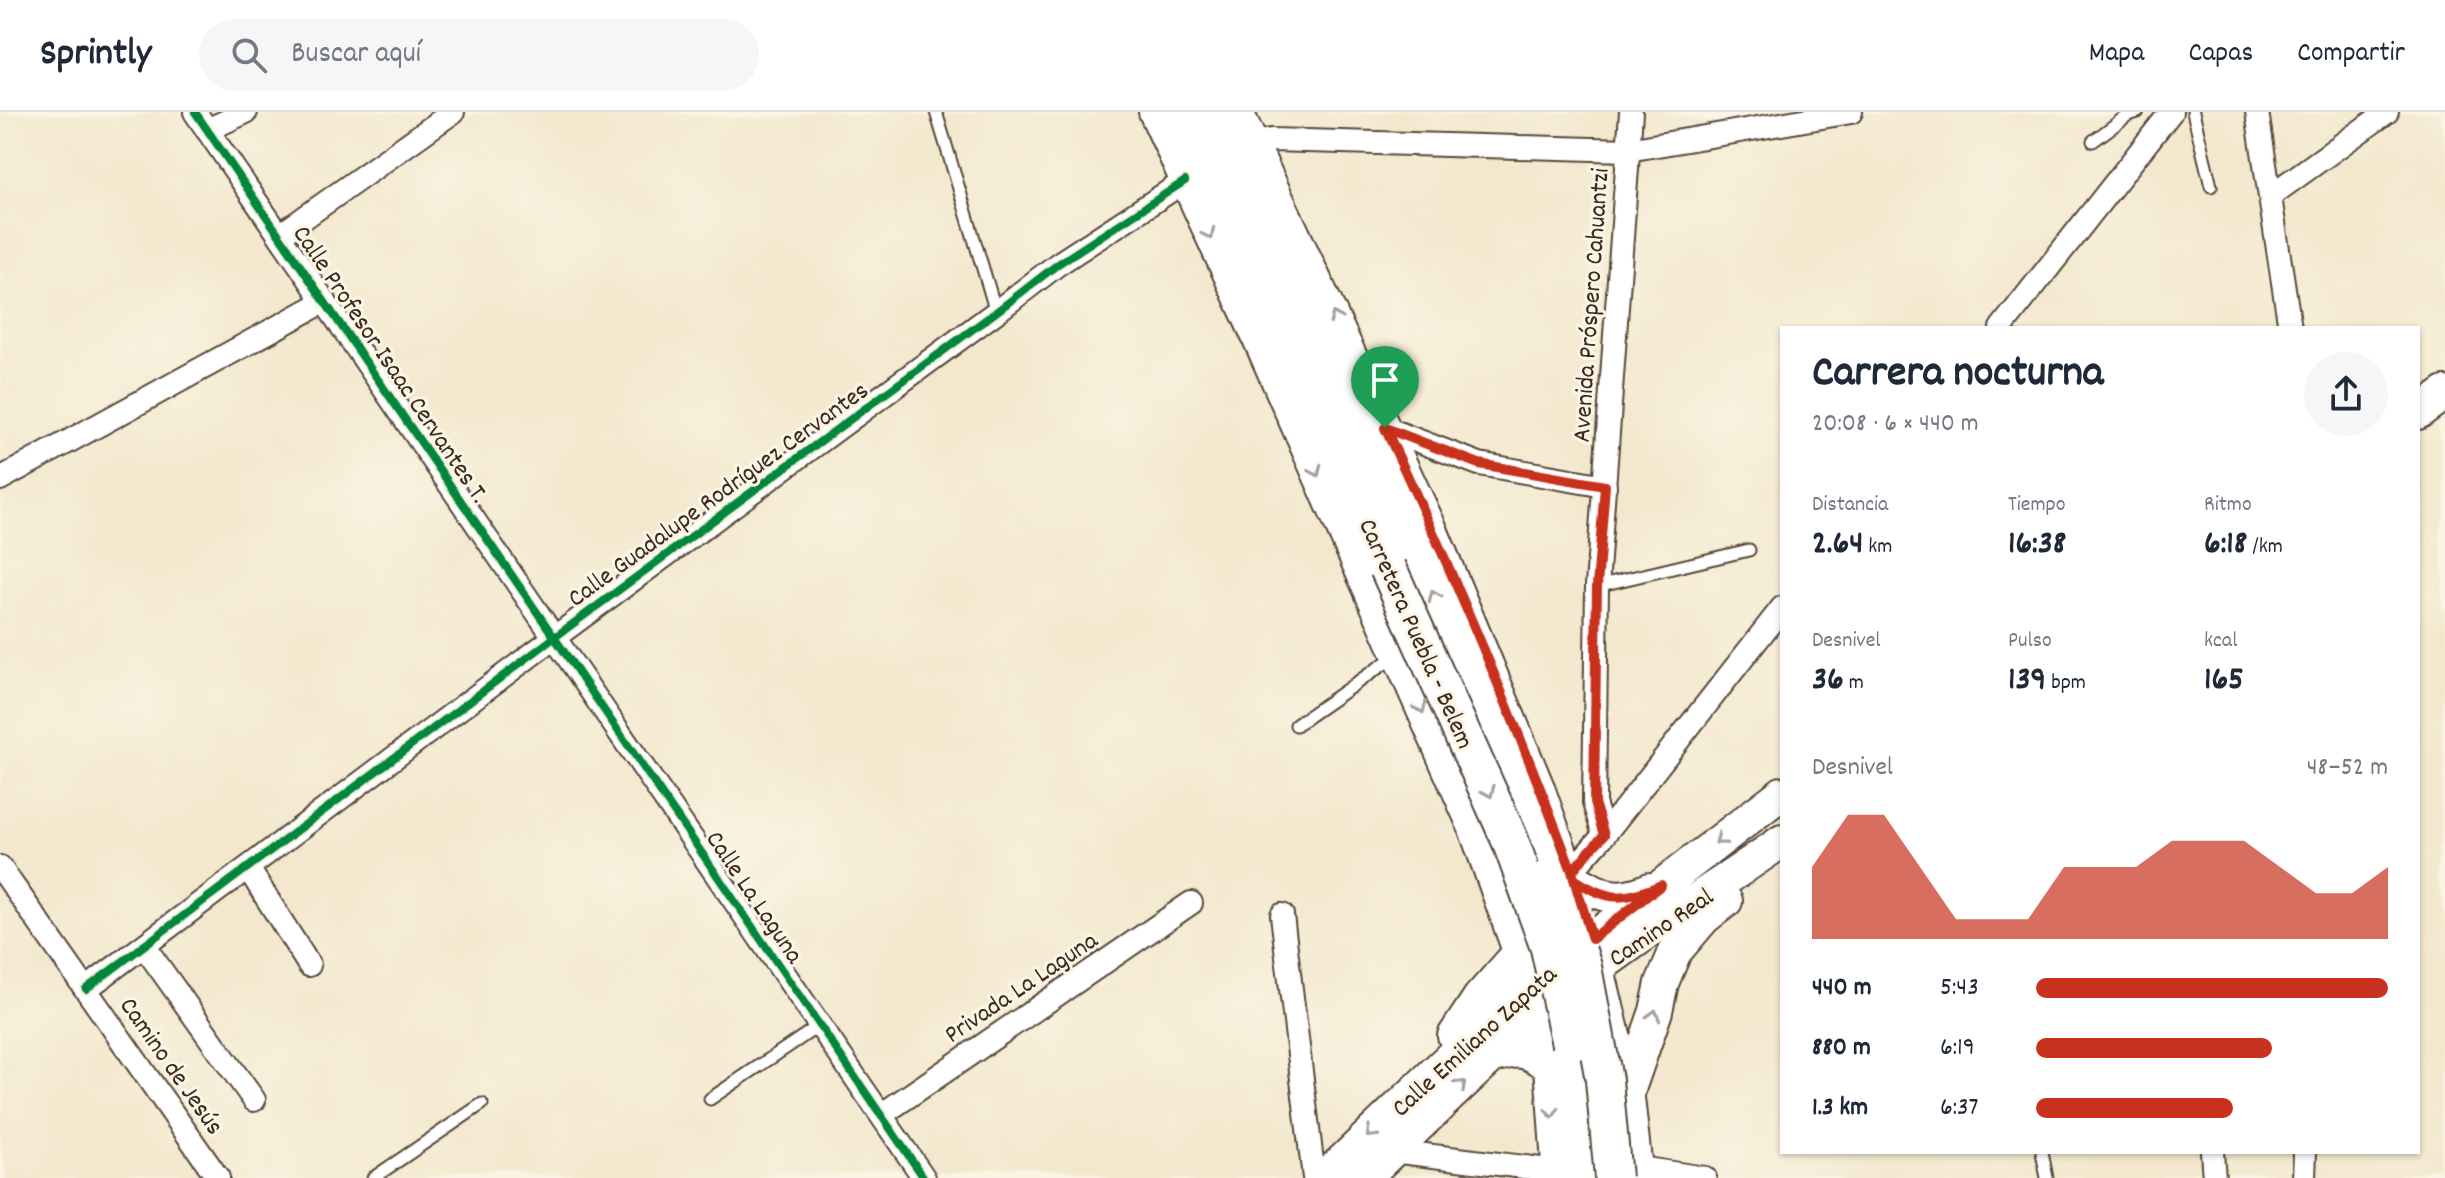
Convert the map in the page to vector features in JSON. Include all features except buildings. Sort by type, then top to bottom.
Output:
[{"type":"main road","name":"Carretera Puebla - Belem","points":[[1177,112],[1510,840],[1549,948],[1572,1058],[1567,1176]]},
{"type":"main road","name":"Carretera Puebla - Belem","points":[[1210,112],[1522,793],[1583,967],[1604,1080],[1630,1175]]},
{"type":"main road","points":[[2420,412],[2445,393]]},
{"type":"main road","name":"Calle Emiliano Zapata","points":[[1324,1178],[1424,1082],[1524,968],[1596,952],[1661,885],[1780,795]]},
{"type":"main road","name":"Camino Real","points":[[1540,1015],[1596,952],[1780,842]]},
{"type":"main road","points":[[1629,1089],[1656,1011],[1662,983],[1675,952],[1704,918],[1780,859]]},
{"type":"main road","points":[[1573,875],[1593,891],[1608,897],[1631,897],[1661,885]]},
{"type":"main road","name":"Calle Emiliano Zapata","points":[[1364,1178],[1491,1057],[1540,1015]]},
{"type":"main road","points":[[1491,1057],[1513,1050],[1534,1054],[1549,1066]]},
{"type":"street","points":[[201,121],[246,112]]},
{"type":"street","points":[[280,235],[453,112]]},
{"type":"street","name":"Carretera Puebla - Belem","points":[[1153,112],[1398,654],[1472,826],[1540,1015],[1567,1176]]},
{"type":"street","name":"Carretera Puebla - Belem","points":[[1239,112],[1438,541],[1573,875],[1596,952],[1629,1089],[1630,1175]]},
{"type":"street","name":"Avenida Próspero Cahuantzi","points":[[1604,835],[1594,803],[1597,586],[1631,112]]},
{"type":"street","points":[[1254,143],[1271,140],[1628,150],[1851,112]]},
{"type":"street","points":[[2003,326],[2171,112]]},
{"type":"street","points":[[2257,112],[2289,326]]},
{"type":"street","points":[[2270,196],[2387,112]]},
{"type":"street","name":"Calle Profesor Isaac Cervantes T.","points":[[201,121],[555,637]]},
{"type":"street","name":"Calle Guadalupe Rodríguez Cervantes","points":[[86,989],[1058,264],[1185,181]]},
{"type":"street","points":[[0,479],[325,301]]},
{"type":"street","points":[[1385,428],[1479,464],[1605,486]]},
{"type":"street","points":[[1573,875],[1780,611]]},
{"type":"street","name":"Calle La Laguna","points":[[555,637],[924,1178]]},
{"type":"street","name":"Camino de Jesús","points":[[0,867],[218,1178]]},
{"type":"street","points":[[248,868],[309,965]]},
{"type":"street","name":"Privada La Laguna","points":[[881,1115],[1191,903]]},
{"type":"street","points":[[1282,915],[1314,1178]]},
{"type":"street","points":[[144,946],[254,1100]]},
{"type":"street","points":[[1392,1151],[1567,1176]]},
{"type":"street","points":[[2212,1154],[2214,1178]]},
{"type":"street","points":[[2304,1178],[2305,1154]]},
{"type":"street","points":[[1630,1175],[1705,1178]]},
{"type":"lane","points":[[936,112],[996,312]]},
{"type":"lane","points":[[2093,141],[2128,115],[2138,112]]},
{"type":"lane","points":[[2193,112],[2211,186]]},
{"type":"lane","points":[[1597,586],[1749,550]]},
{"type":"lane","points":[[1296,725],[1398,654]]},
{"type":"lane","points":[[710,1099],[820,1025]]},
{"type":"lane","points":[[373,1178],[482,1104]]},
{"type":"lane","points":[[2042,1154],[2047,1178]]},
{"type":"cycle path","points":[[195,112],[924,1178]]},
{"type":"cycle path","points":[[86,989],[1058,264],[1185,181]]},
{"type":"route","points":[[1385,428],[1432,527],[1539,785],[1572,871],[1574,879],[1592,939],[1661,885],[1631,897],[1608,897],[1574,879],[1572,871],[1604,835],[1594,803],[1597,586],[1605,486],[1479,464],[1385,428]]}]
